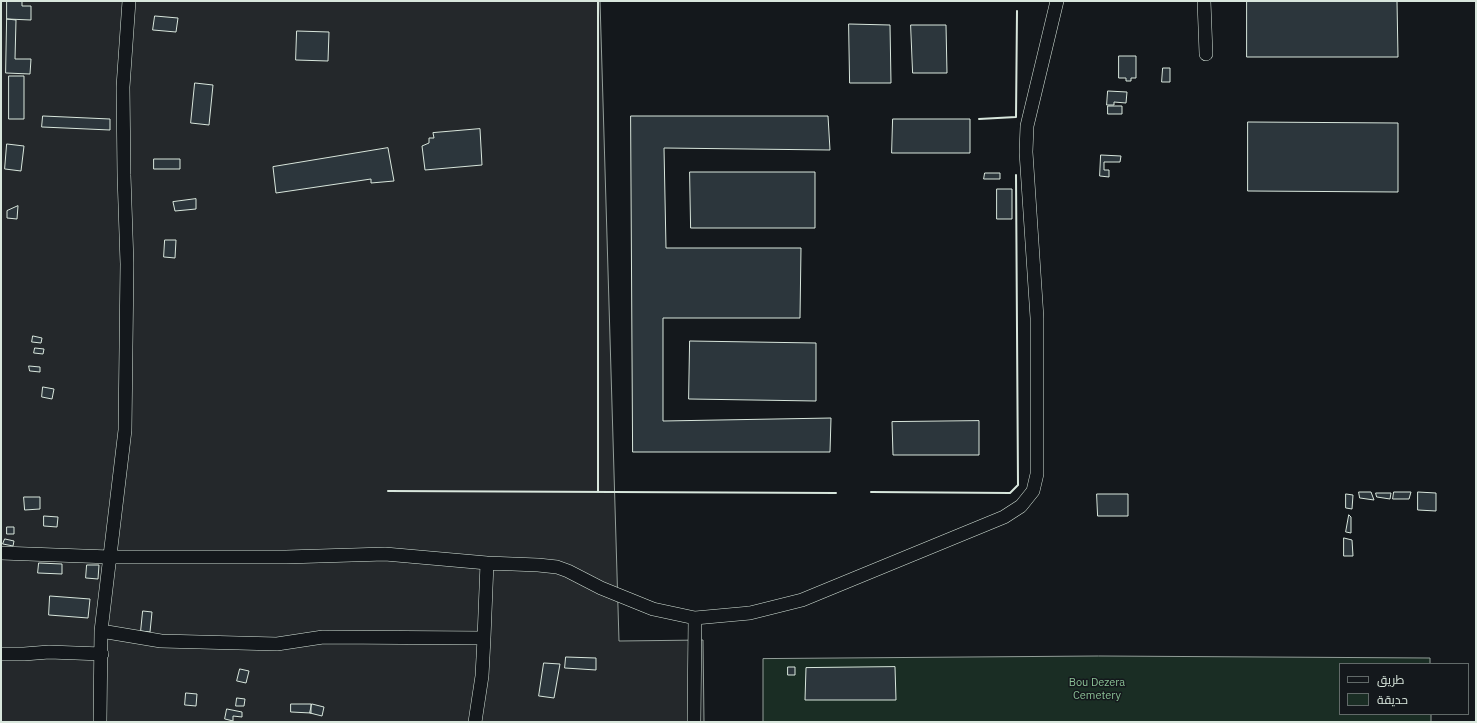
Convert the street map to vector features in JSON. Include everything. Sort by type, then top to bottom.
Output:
[{"type":"lane","points":[[100,722],[102,654],[101,631],[125,430],[127,264],[123,86],[128,1]]},
{"type":"lane","points":[[1,553],[110,557],[286,557],[385,554],[487,563],[557,567],[634,602],[669,613],[695,618],[750,613],[802,600],[1004,517],[1021,506],[1033,491],[1037,474],[1037,318],[1026,152],[1027,126],[1058,1]]},
{"type":"lane","points":[[1204,1],[1206,54]]},
{"type":"lane","points":[[475,722],[482,676],[487,563]]},
{"type":"lane","points":[[694,722],[695,618]]},
{"type":"lane","points":[[101,631],[161,641],[277,644],[323,637],[484,638]]},
{"type":"lane","points":[[1,654],[49,652],[102,654]]},
{"type":"green space","name":"Bou Dezera Cemetery","points":[[1099,656],[1430,658],[1430,663],[1339,663],[1339,715],[1431,715],[1431,722],[763,722],[763,659]]},
{"type":"shaded area","points":[[1,1],[600,1],[619,641],[703,640],[704,722],[1,722]]},
{"type":"building","points":[[7,1],[22,1],[22,6],[31,6],[31,20],[7,19]]},
{"type":"building","points":[[1247,1],[1397,1],[1398,57],[1247,57]]},
{"type":"building","points":[[155,16],[178,18],[176,32],[153,30]]},
{"type":"building","points":[[7,19],[16,20],[15,59],[31,59],[30,74],[6,73]]},
{"type":"building","points":[[849,24],[890,25],[891,83],[850,83]]},
{"type":"building","points":[[911,25],[946,25],[947,73],[913,73]]},
{"type":"building","points":[[297,31],[329,32],[328,61],[296,60]]},
{"type":"building","points":[[1119,56],[1136,56],[1136,78],[1131,78],[1131,81],[1126,81],[1126,78],[1119,78]]},
{"type":"building","points":[[1163,68],[1170,68],[1170,82],[1162,82]]},
{"type":"building","points":[[9,76],[24,76],[24,119],[9,119]]},
{"type":"building","points":[[195,83],[213,85],[209,125],[191,123]]},
{"type":"building","points":[[1108,91],[1127,92],[1126,103],[1114,102],[1114,105],[1107,105]]},
{"type":"building","points":[[1108,106],[1122,106],[1122,114],[1108,114]]},
{"type":"building","points":[[43,116],[110,119],[110,130],[42,127]]},
{"type":"building","points":[[631,116],[828,116],[830,150],[664,148],[666,248],[801,248],[800,318],[663,318],[663,421],[831,418],[830,452],[633,452]]},
{"type":"building","points":[[893,119],[970,119],[970,153],[892,153]]},
{"type":"building","points":[[1248,122],[1398,123],[1398,192],[1248,191]]},
{"type":"building","points":[[480,129],[482,165],[425,170],[422,146],[429,143],[429,138],[434,138],[433,133]]},
{"type":"building","points":[[7,144],[24,146],[21,171],[5,169]]},
{"type":"building","points":[[388,148],[394,181],[371,183],[371,179],[276,193],[273,167]]},
{"type":"building","points":[[1101,155],[1121,156],[1120,162],[1104,162],[1104,170],[1109,170],[1109,177],[1100,176]]},
{"type":"building","points":[[154,159],[180,159],[180,169],[154,169]]},
{"type":"building","points":[[690,172],[815,172],[815,228],[691,228]]},
{"type":"building","points":[[985,173],[1000,173],[1000,179],[984,179]]},
{"type":"building","points":[[997,189],[1012,189],[1012,219],[997,219]]},
{"type":"building","points":[[196,199],[196,209],[175,211],[173,202]]},
{"type":"building","points":[[18,206],[17,219],[7,218],[7,211]]},
{"type":"building","points":[[165,240],[176,240],[175,258],[164,257]]},
{"type":"building","points":[[33,336],[42,338],[41,343],[32,342]]},
{"type":"building","points":[[690,341],[816,343],[816,401],[689,399]]},
{"type":"building","points":[[35,348],[44,349],[43,354],[34,353]]},
{"type":"building","points":[[29,366],[40,367],[40,372],[30,371]]},
{"type":"building","points":[[43,387],[54,389],[52,399],[42,397]]},
{"type":"building","points":[[979,421],[979,455],[893,455],[892,422]]},
{"type":"building","points":[[1359,492],[1371,492],[1374,500],[1360,498]]},
{"type":"building","points":[[1394,492],[1411,492],[1409,499],[1393,499]]},
{"type":"building","points":[[1418,492],[1436,493],[1436,511],[1418,510]]},
{"type":"building","points":[[1376,493],[1391,493],[1390,499],[1377,497]]},
{"type":"building","points":[[1097,494],[1128,494],[1128,516],[1098,516]]},
{"type":"building","points":[[1346,494],[1353,495],[1352,509],[1346,508]]},
{"type":"building","points":[[24,497],[40,497],[40,509],[25,510]]},
{"type":"building","points":[[1349,515],[1351,517],[1351,533],[1346,532]]},
{"type":"building","points":[[44,516],[58,517],[57,527],[44,526]]},
{"type":"building","points":[[7,527],[14,527],[14,534],[7,534]]},
{"type":"building","points":[[1344,538],[1352,540],[1353,556],[1344,556]]},
{"type":"building","points":[[5,539],[14,541],[13,546],[3,544]]},
{"type":"building","points":[[39,563],[62,564],[62,574],[38,573]]},
{"type":"building","points":[[87,565],[99,565],[98,579],[86,578]]},
{"type":"building","points":[[50,596],[90,599],[88,618],[49,615]]},
{"type":"building","points":[[143,611],[152,612],[150,632],[141,631]]},
{"type":"building","points":[[566,657],[596,658],[596,670],[565,668]]},
{"type":"building","points":[[544,663],[560,664],[554,698],[539,696]]},
{"type":"building","points":[[788,667],[795,667],[795,675],[788,675]]},
{"type":"building","points":[[895,667],[896,700],[805,700],[806,668]]},
{"type":"building","points":[[240,669],[249,671],[246,683],[237,681]]},
{"type":"building","points":[[186,693],[197,694],[196,706],[185,705]]},
{"type":"building","points":[[237,698],[245,699],[244,706],[236,706]]},
{"type":"building","points":[[291,704],[311,704],[311,713],[291,712]]},
{"type":"building","points":[[312,704],[324,707],[322,716],[310,713]]},
{"type":"building","points":[[227,709],[242,712],[242,717],[233,716],[233,721],[225,719]]},
{"type":"wall","points":[[598,1],[598,492]]},
{"type":"wall","points":[[979,119],[1016,117],[1017,11]]},
{"type":"wall","points":[[871,492],[1010,493],[1018,485],[1016,175]]},
{"type":"wall","points":[[388,491],[836,493]]}]
